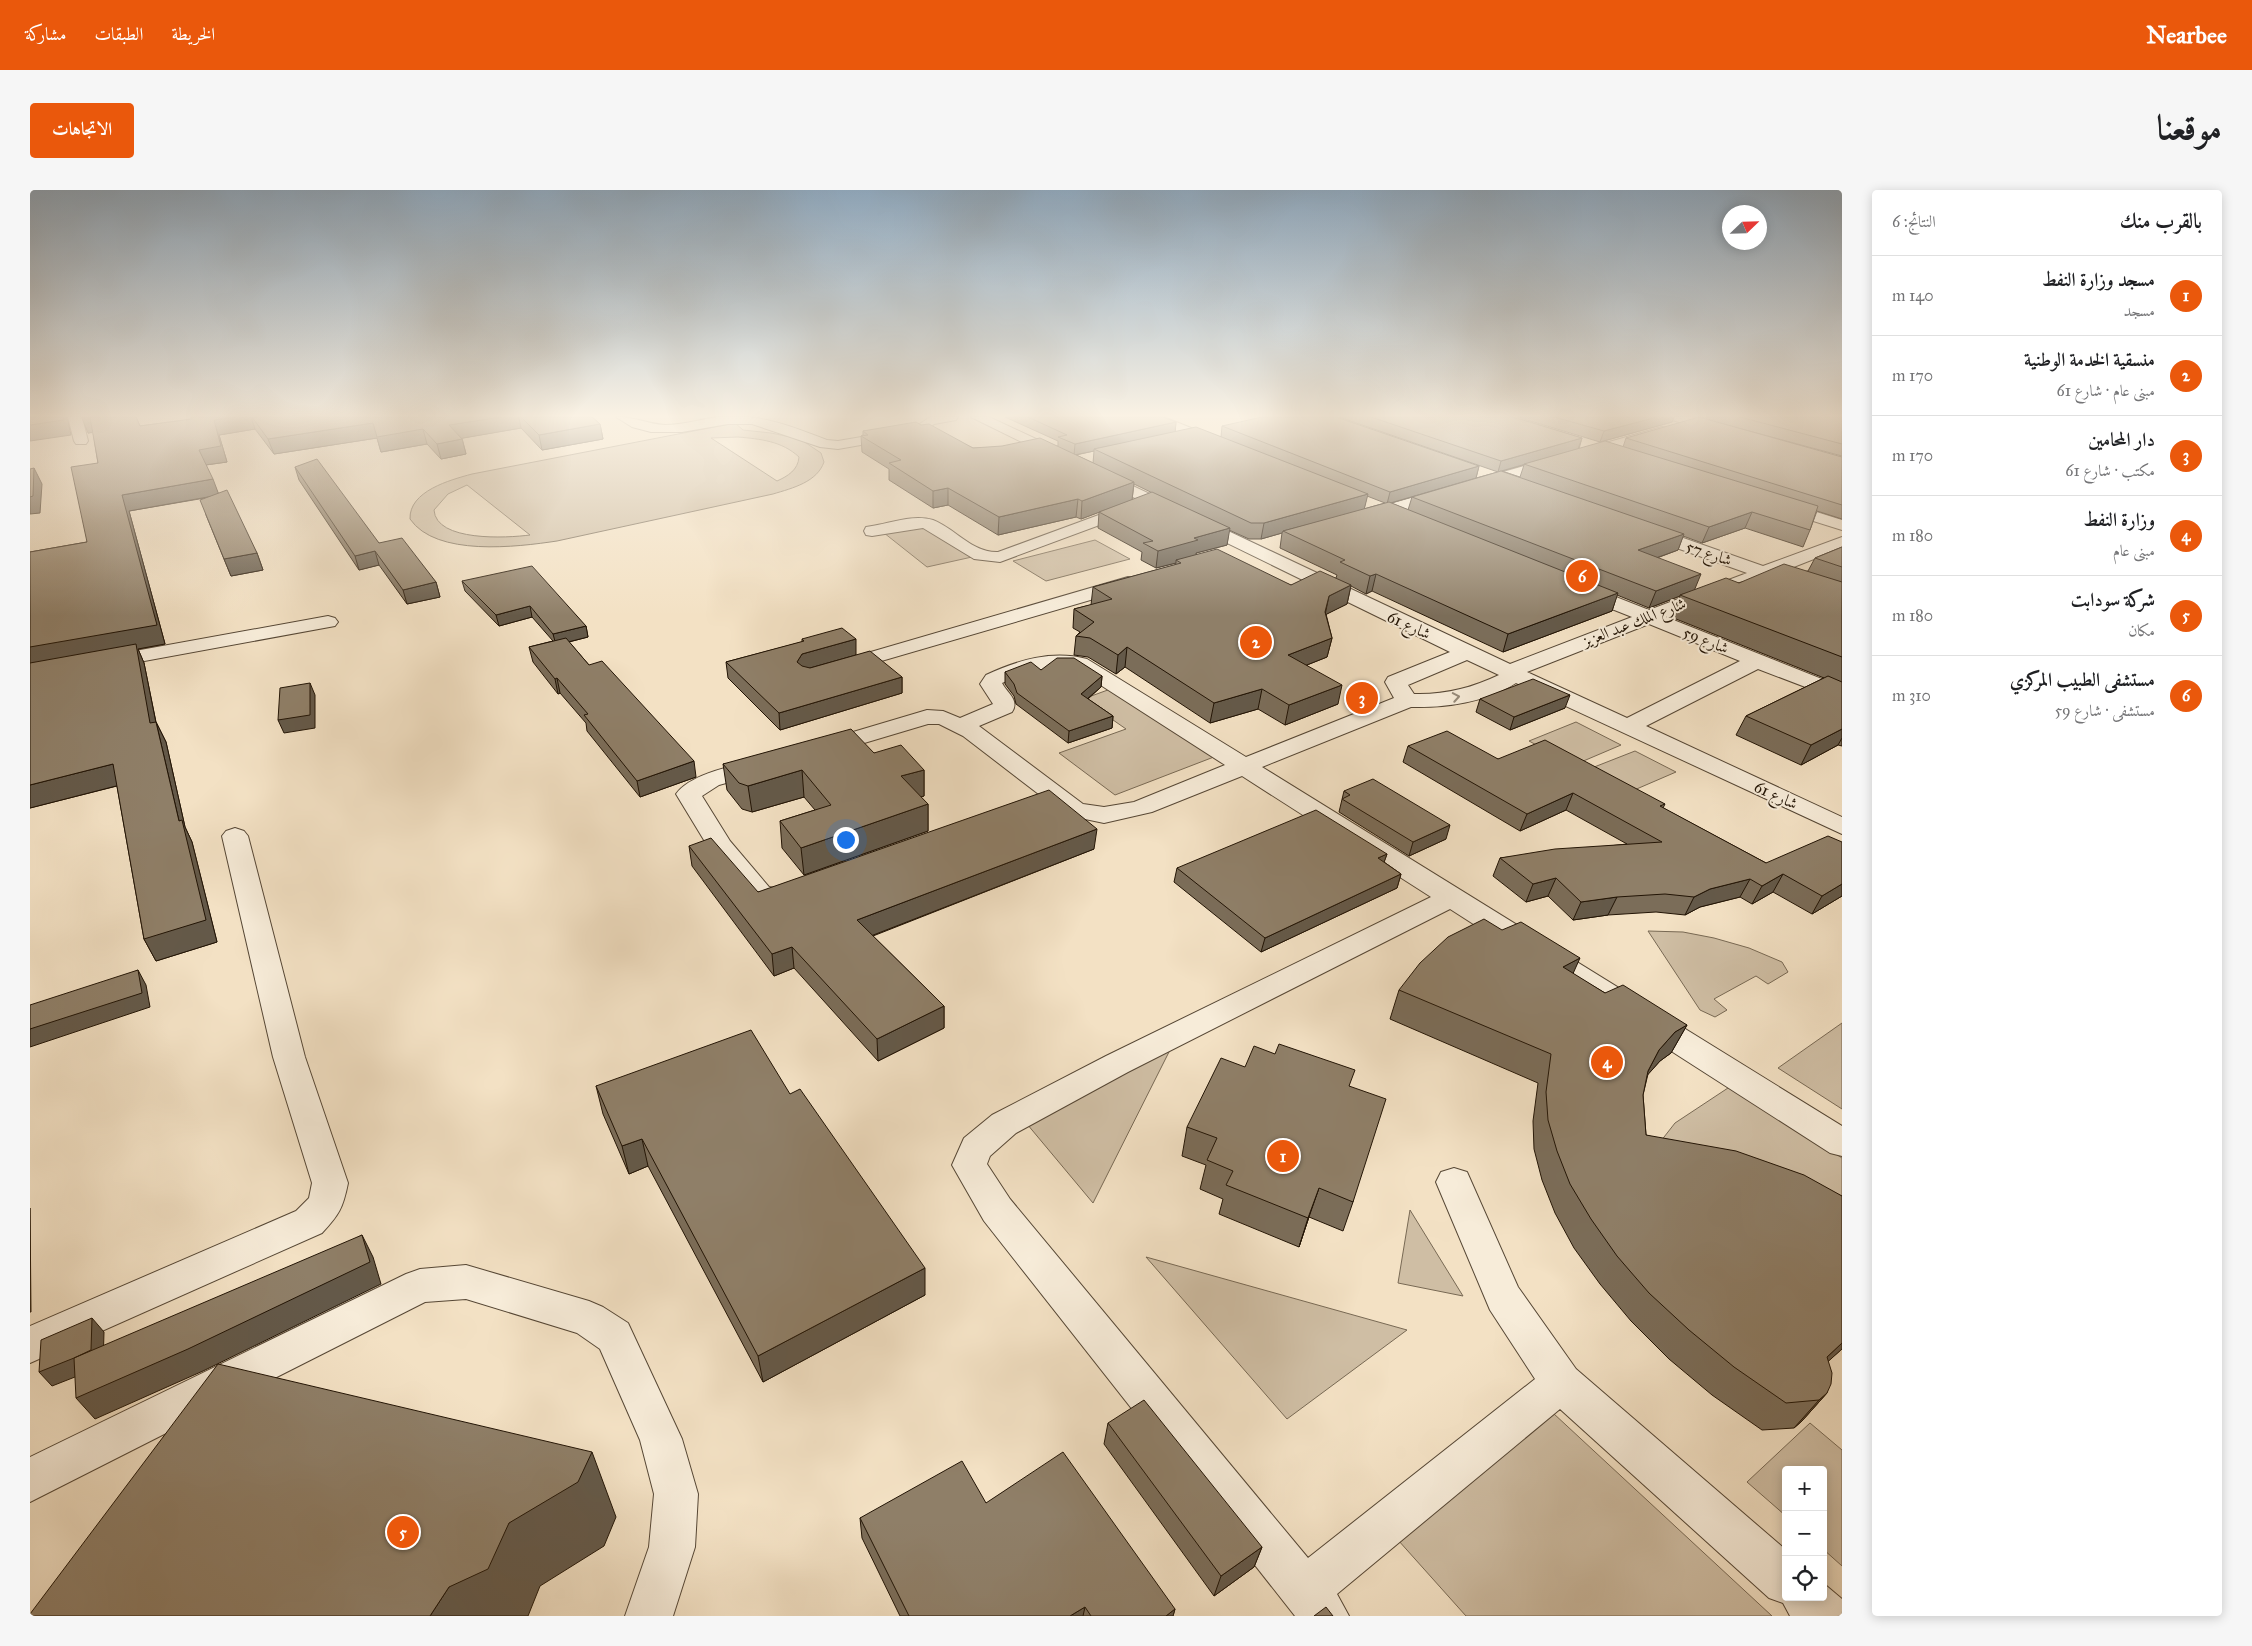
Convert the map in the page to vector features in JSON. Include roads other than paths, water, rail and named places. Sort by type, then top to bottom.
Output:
[{"type":"street","name":"شارع 61","points":[[1117,484],[1467,652],[1842,826]]},
{"type":"street","points":[[1349,522],[1482,484]]},
{"type":"street","points":[[1511,484],[1526,489]]},
{"type":"street","points":[[1759,499],[1842,526]]},
{"type":"street","points":[[872,531],[914,523],[926,524],[980,556],[991,559],[1151,500]]},
{"type":"street","points":[[1358,500],[1413,522]]},
{"type":"street","name":"شارع 57","points":[[1626,524],[1842,600]]},
{"type":"street","points":[[1222,557],[1277,542]]},
{"type":"street","name":"شارع الملك عبد العزيز","points":[[1511,671],[1842,542]]},
{"type":"street","points":[[821,673],[1148,577]]},
{"type":"street","name":"شارع 59","points":[[1566,584],[1842,695]]},
{"type":"street","points":[[30,676],[328,622]]},
{"type":"street","points":[[1408,700],[1399,691],[1396,682],[1467,652]]},
{"type":"street","points":[[962,725],[1004,707],[1004,702],[991,684],[993,679],[1052,660],[1065,659],[1080,663],[1243,767],[1453,896],[1842,1143]]},
{"type":"street","points":[[1628,726],[1757,661]]},
{"type":"street","points":[[819,882],[775,897],[760,894],[719,845],[688,794],[710,780],[927,717],[943,718],[962,725],[1055,797],[1075,810],[1104,814],[1125,812],[1243,767],[1408,700],[1423,701],[1462,696],[1496,686],[1508,680],[1511,671]]},
{"type":"street","points":[[1028,807],[1055,797]]},
{"type":"street","points":[[30,1345],[309,1222],[326,1204],[330,1183],[289,1057],[235,836]]},
{"type":"street","points":[[1453,896],[1117,1064],[1004,1124],[976,1148],[969,1165],[997,1210],[1315,1604],[1561,1383]]},
{"type":"street","points":[[1454,1182],[1504,1298],[1561,1383],[1782,1577]]},
{"type":"street","points":[[30,1480],[420,1286],[466,1282],[590,1318],[614,1336],[661,1440],[676,1494],[672,1547],[649,1616]]},
{"type":"street","points":[[1808,1601],[1825,1616]]},
{"type":"place","name":"مستشفى الطبيب المركزي","points":[[1582,576]]},
{"type":"place","name":"منسقية الخدمة الوطنية","points":[[1256,642]]},
{"type":"place","name":"دار المحامين","points":[[1362,698]]},
{"type":"place","name":"وزارة النفط","points":[[1607,1062]]},
{"type":"place","name":"مسجد وزارة النفط","points":[[1283,1156]]},
{"type":"place","name":"شركة سودابت","points":[[403,1532]]}]
